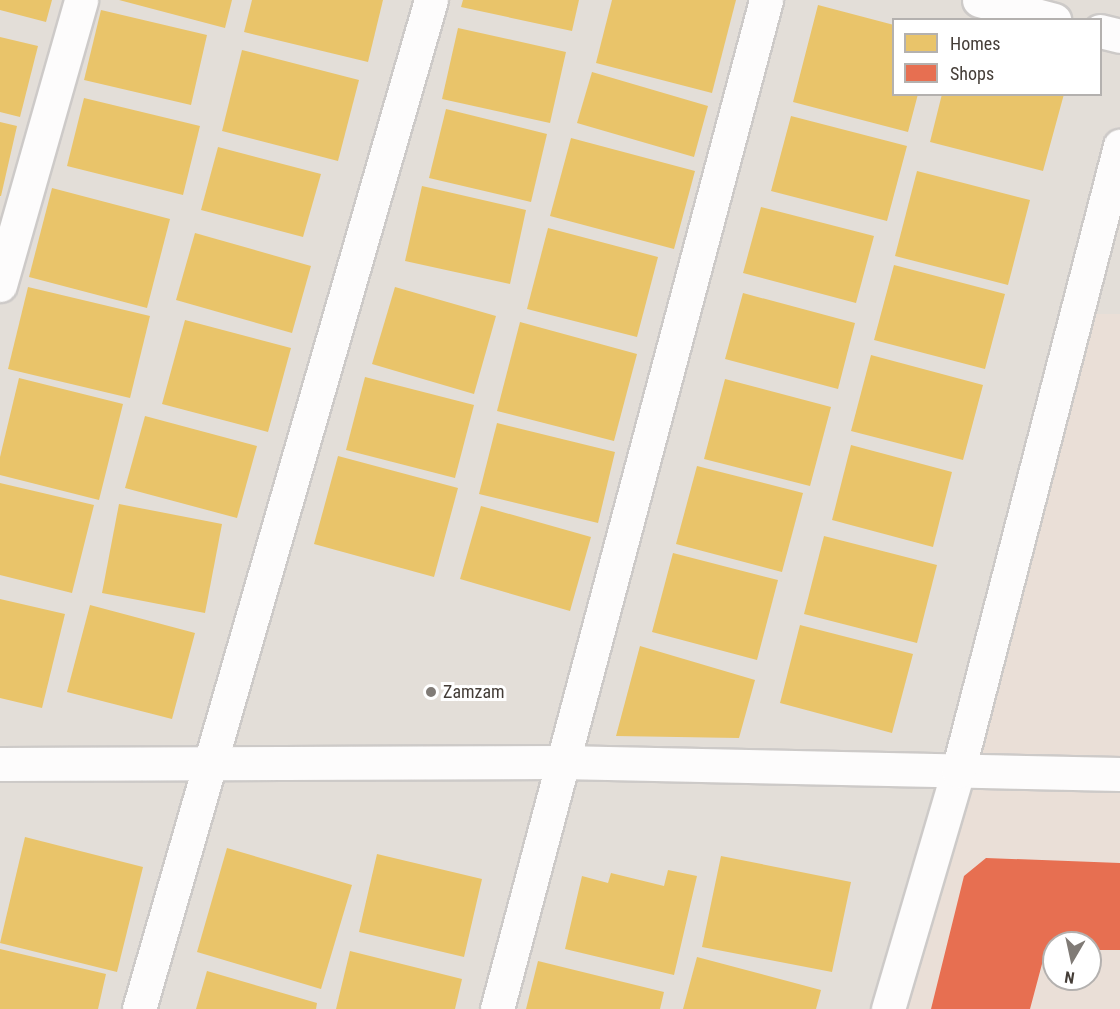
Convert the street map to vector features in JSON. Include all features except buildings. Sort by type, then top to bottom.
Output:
[{"type":"street","points":[[0,285],[81,0]]},
{"type":"street","points":[[139,1009],[431,0]]},
{"type":"street","points":[[497,1009],[766,0]]},
{"type":"street","points":[[979,0],[1046,18]]},
{"type":"street","points":[[1102,31],[1120,36]]},
{"type":"street","points":[[888,1009],[958,771],[1120,146]]},
{"type":"street","points":[[0,764],[561,762],[1120,774]]},
{"type":"shaded area","points":[[0,0],[1120,0],[1120,1009],[0,1009]]},
{"type":"shaded area","points":[[1077,314],[1120,314],[1120,1009],[888,1009]]},
{"type":"place","name":"Zamzam","points":[[431,692]]}]
